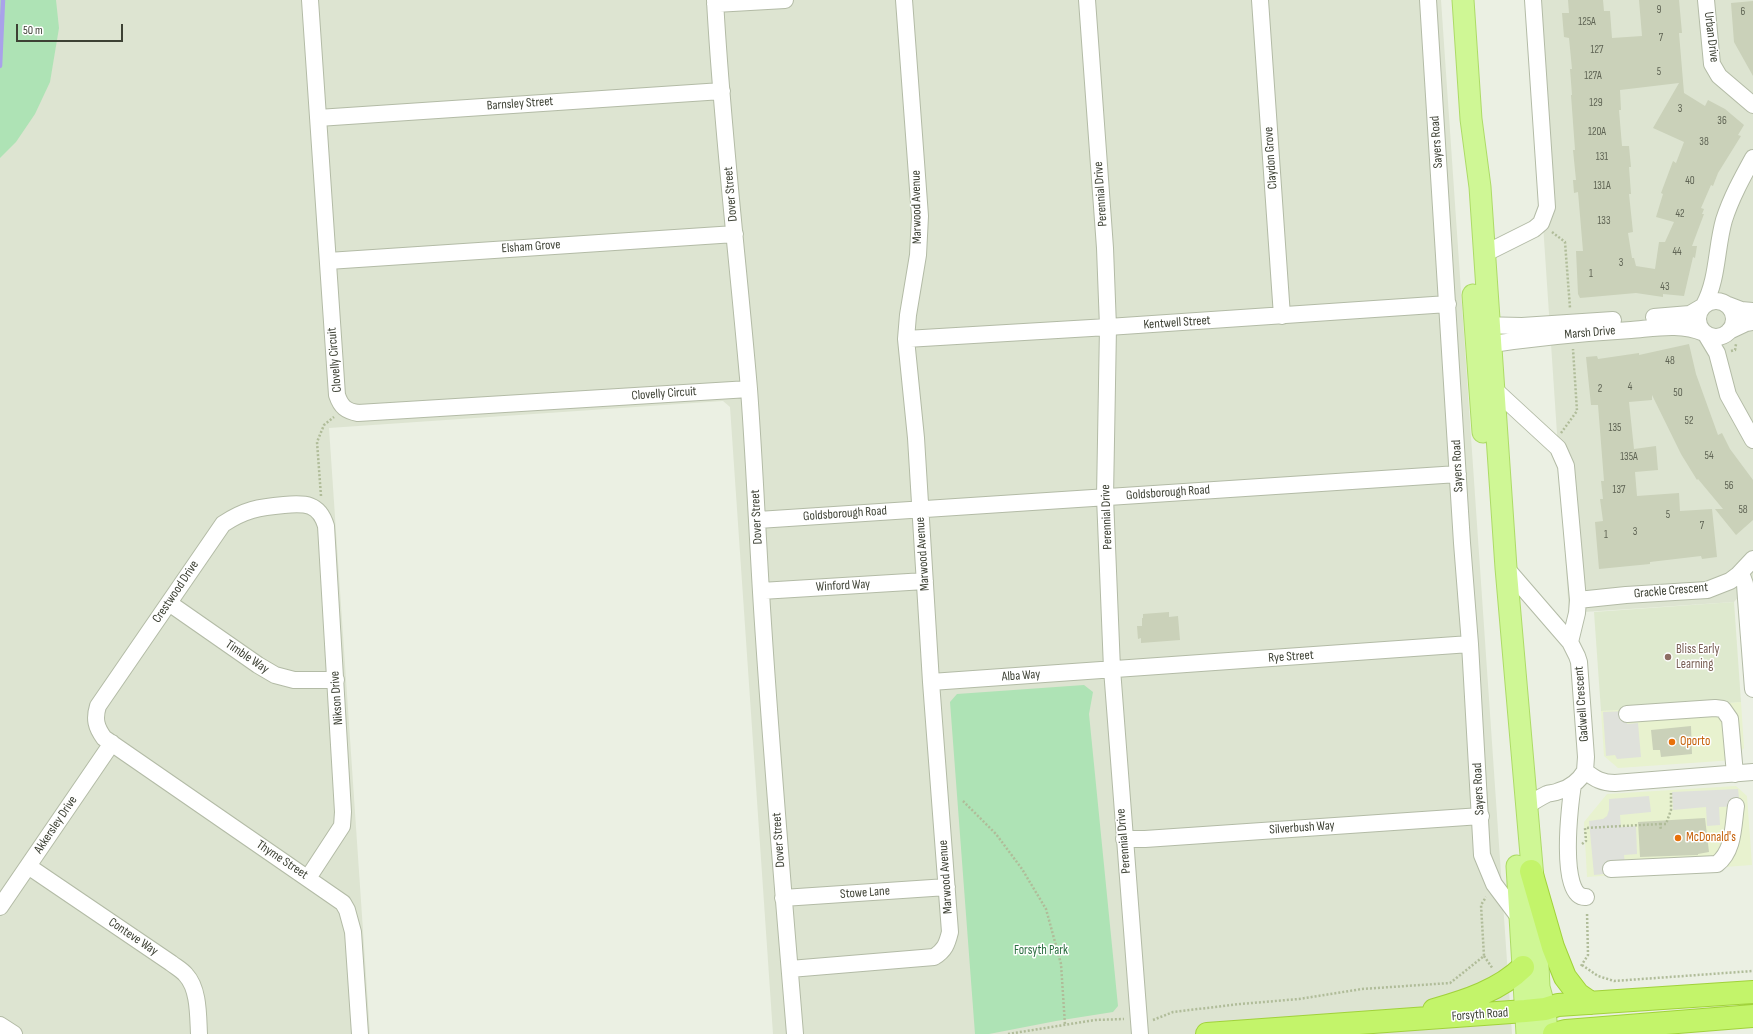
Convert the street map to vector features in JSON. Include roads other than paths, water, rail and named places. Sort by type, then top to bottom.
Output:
[{"type":"highway","points":[[1531,871],[1553,947],[1573,971],[1578,994],[1592,1003]]},
{"type":"highway","points":[[1397,1021],[1454,1004],[1483,993],[1512,978],[1523,967]]},
{"type":"highway","name":"Forsyth Road","points":[[1207,1034],[1535,1010],[1558,1005],[1749,990]]},
{"type":"highway","points":[[1554,1034],[1566,1031],[1651,1029],[1753,1016]]},
{"type":"main road","name":"Sayers Road","points":[[1463,0],[1471,119],[1480,187],[1484,254],[1483,335],[1523,967],[1535,1010],[1547,1034]]},
{"type":"main road","name":"Sayers Road","points":[[1471,119],[1468,172],[1471,264],[1494,389],[1506,568],[1525,808],[1535,901],[1539,987],[1535,1010],[1527,1034]]},
{"type":"street","name":"Clovelly Circuit","points":[[310,0],[337,395],[340,404],[344,409],[358,413],[749,389]]},
{"type":"street","points":[[715,2],[785,0]]},
{"type":"street","name":"Marwood Avenue","points":[[790,969],[934,958],[945,948],[950,932],[948,887],[931,682],[919,509],[916,438],[906,339],[908,315],[918,255],[920,216],[904,0]]},
{"type":"street","name":"Perennial Drive","points":[[1088,0],[1105,248],[1108,327],[1105,497],[1112,669],[1124,839],[1140,1027]]},
{"type":"street","name":"Claydon Grove","points":[[1260,0],[1282,316]]},
{"type":"street","name":"Sayers Road","points":[[1428,0],[1481,816],[1482,854],[1494,884],[1521,920]]},
{"type":"street","points":[[1484,254],[1534,229],[1541,223],[1547,207],[1534,0]]},
{"type":"street","name":"Urban Drive","points":[[1706,0],[1712,64],[1719,76],[1753,105]]},
{"type":"street","name":"Dover Street","points":[[715,2],[734,234],[749,389],[758,520],[761,591],[783,898],[795,1034]]},
{"type":"street","name":"Barnsley Street","points":[[318,118],[722,91]]},
{"type":"street","points":[[1753,158],[1733,196],[1724,221],[1715,270],[1708,297],[1699,311],[1698,320],[1699,326],[1716,350],[1728,394],[1753,440]]},
{"type":"street","name":"Elsham Grove","points":[[328,261],[734,234]]},
{"type":"street","points":[[1715,270],[1727,304],[1733,312],[1734,319],[1724,348],[1721,368]]},
{"type":"street","points":[[1703,306],[1714,300],[1721,301],[1741,310],[1753,311]]},
{"type":"street","name":"Kentwell Street","points":[[906,339],[1282,316],[1448,304]]},
{"type":"street","name":"Marsh Drive","points":[[1483,335],[1522,326],[1690,314],[1703,306]]},
{"type":"street","points":[[1704,333],[1717,337],[1723,336],[1746,323],[1753,322]]},
{"type":"street","name":"Marsh Drive","points":[[1483,335],[1606,331],[1674,326],[1693,328],[1704,333]]},
{"type":"street","points":[[1494,389],[1553,443],[1564,460],[1566,466],[1578,600],[1577,613],[1570,642]]},
{"type":"street","name":"Goldsborough Road","points":[[758,520],[1458,474]]},
{"type":"street","name":"Crestwood Drive","points":[[112,743],[104,738],[96,724],[95,715],[98,706],[223,524],[237,515],[253,509],[300,503],[310,506],[319,504]]},
{"type":"street","name":"Nikson Drive","points":[[308,878],[342,826],[343,812],[326,526],[319,504]]},
{"type":"street","name":"Grackle Crescent","points":[[1578,600],[1626,595],[1707,590],[1730,581],[1741,573],[1753,559]]},
{"type":"street","name":"Gadwell Crescent","points":[[1506,568],[1570,642],[1579,662],[1586,771]]},
{"type":"street","points":[[1741,573],[1745,584],[1753,689]]},
{"type":"street","name":"Winford Way","points":[[761,591],[925,581]]},
{"type":"street","name":"Timble Way","points":[[169,603],[258,665],[275,675],[294,680],[336,680]]},
{"type":"street","name":"Rye Street","points":[[1112,669],[1470,644]]},
{"type":"street","name":"Alba Way","points":[[931,682],[1112,669]]},
{"type":"street","points":[[1627,714],[1715,708],[1723,709],[1730,719],[1735,774]]},
{"type":"street","name":"Akkersley Drive","points":[[0,907],[112,743]]},
{"type":"street","name":"Thyme Street","points":[[112,743],[343,903],[347,910],[353,932],[360,1034]]},
{"type":"street","points":[[1525,808],[1548,793],[1559,791],[1573,785],[1581,779],[1586,771],[1597,780],[1605,783],[1753,772]]},
{"type":"street","points":[[1573,785],[1568,815],[1570,871],[1575,892],[1580,896],[1586,897]]},
{"type":"street","points":[[1611,869],[1716,864],[1722,860],[1730,843],[1732,806]]},
{"type":"street","name":"Silverbush Way","points":[[1124,839],[1145,839],[1481,816]]},
{"type":"street","name":"Conteve Way","points":[[28,866],[171,963],[187,976],[193,989],[197,1008],[199,1034]]},
{"type":"street","name":"Stowe Lane","points":[[783,898],[948,887]]},
{"type":"street","points":[[0,1024],[14,1034]]},
{"type":"waterway","points":[[0,66],[3,0]]},
{"type":"place","name":"Bliss Early Learning","points":[[1668,657]]},
{"type":"place","name":"Oporto","points":[[1672,742]]},
{"type":"place","name":"McDonald's","points":[[1678,838]]},
{"type":"park label","name":"Forsyth Park","points":[[1041,951]]}]
